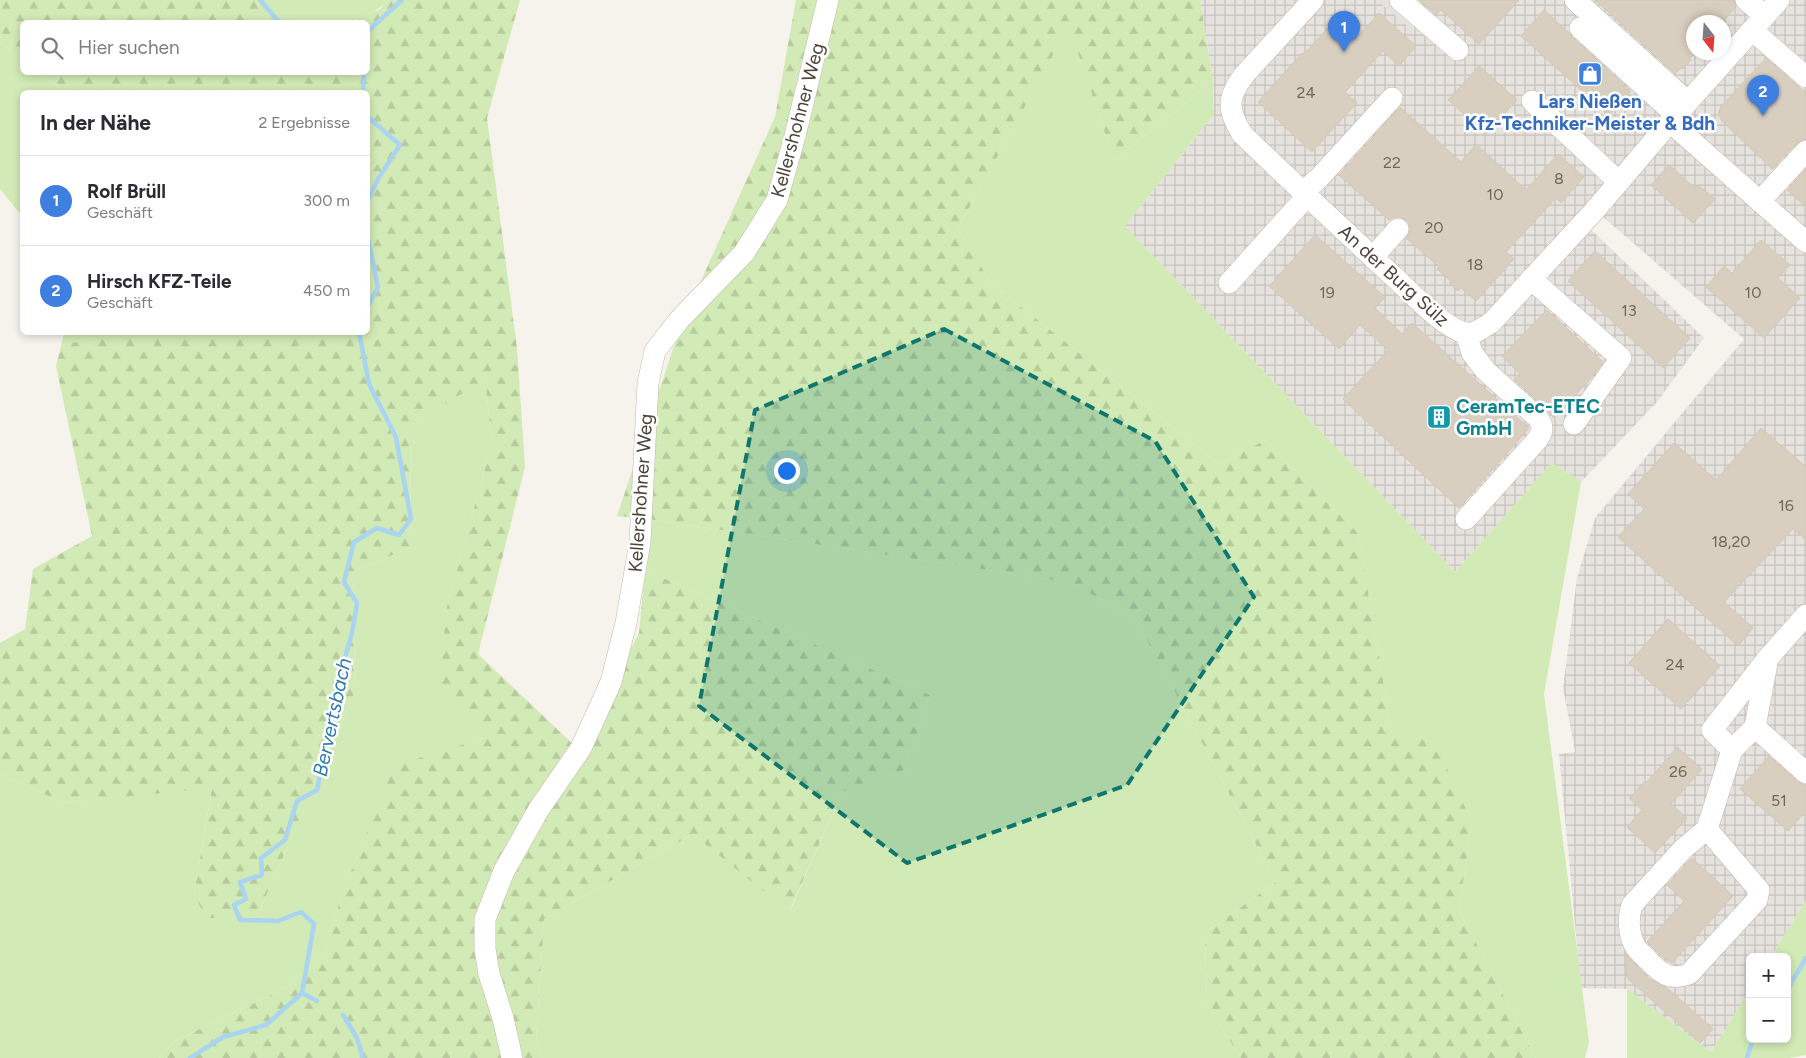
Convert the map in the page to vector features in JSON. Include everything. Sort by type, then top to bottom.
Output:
[{"type":"street","name":"Kellershohner Weg","points":[[512,1058],[503,1018],[489,974],[485,949],[485,919],[504,871],[539,808],[581,748],[612,682],[626,622],[640,542],[648,383],[655,351],[679,320],[744,254],[777,200],[795,136],[828,0]]},
{"type":"street","name":"An der Burg Sülz","points":[[1313,0],[1236,86],[1230,105],[1235,122],[1242,134],[1373,257],[1441,319],[1454,328],[1466,333],[1478,331],[1492,322],[1619,182],[1779,0]]},
{"type":"street","points":[[1400,0],[1458,50]]},
{"type":"street","points":[[1575,0],[1760,201],[1806,242]]},
{"type":"street","points":[[1746,0],[1758,23],[1806,78]]},
{"type":"street","points":[[1580,28],[1678,113]]},
{"type":"street","points":[[1229,282],[1318,179],[1392,98]]},
{"type":"street","points":[[1532,101],[1619,182]]},
{"type":"street","points":[[1760,201],[1806,151]]},
{"type":"street","points":[[1373,257],[1398,229]]},
{"type":"street","points":[[1531,279],[1621,358],[1574,424]]},
{"type":"street","points":[[1466,333],[1472,353],[1486,371],[1537,417],[1542,424],[1542,432],[1538,439],[1466,519]]},
{"type":"street","points":[[1732,750],[1712,730],[1768,658],[1806,615]]},
{"type":"street","points":[[1707,829],[1759,890],[1757,900],[1689,974],[1668,976],[1660,973],[1634,946],[1628,915],[1632,905],[1676,856],[1707,829],[1732,750],[1755,727],[1768,658]]},
{"type":"street","points":[[1755,727],[1806,773]]},
{"type":"highlighted area","points":[[944,329],[1155,441],[1254,597],[1127,785],[907,863],[699,706],[755,410]]},
{"type":"shaded area","points":[[1200,0],[1806,0],[1806,900],[1773,953],[1746,953],[1746,996],[1711,1052],[1627,989],[1581,988],[1559,754],[1575,752],[1563,688],[1577,578],[1595,518],[1744,339],[1595,210],[1584,223],[1704,338],[1657,402],[1581,482],[1552,463],[1455,572],[1125,226],[1214,114],[1213,81]]},
{"type":"shaded area","points":[[1377,0],[1400,0],[1423,19],[1412,30]]},
{"type":"green space","points":[[0,0],[257,0],[264,20],[20,20],[20,57],[0,42]]},
{"type":"green space","points":[[257,0],[389,0],[376,10],[351,20],[264,20]]},
{"type":"green space","points":[[389,0],[520,0],[487,118],[517,348],[525,467],[478,654],[578,749],[639,633],[645,570],[930,695],[904,770],[842,792],[789,912],[693,834],[544,919],[536,1041],[542,1058],[159,1058],[175,1041],[289,986],[327,950],[340,899],[393,766],[494,735],[439,682],[447,607],[492,443],[485,379],[410,426],[411,547],[353,572],[355,691],[257,917],[206,918],[194,894],[212,788],[64,803],[0,774],[0,643],[25,629],[33,569],[92,536],[56,366],[61,346],[96,337],[96,335],[370,335],[370,90],[63,90],[43,75],[370,75],[370,20],[351,20],[379,10]]},
{"type":"green space","points":[[796,0],[1200,0],[1213,81],[1114,160],[1069,26],[958,228],[991,283],[1220,465],[1265,440],[1358,533],[1393,739],[1430,732],[1472,822],[1459,910],[1536,1058],[1241,1058],[1207,1005],[1205,933],[1276,882],[1135,617],[1068,582],[648,519],[617,516],[681,325],[775,117]]},
{"type":"green space","points":[[1069,25],[1114,160],[1213,81],[1214,114],[1125,226],[1455,572],[1552,463],[1581,482],[1544,694],[1589,1042],[1585,1058],[1536,1058],[1459,910],[1472,822],[1393,740],[1358,533],[1265,440],[1220,465],[991,283],[958,228]]},
{"type":"green space","points":[[0,42],[20,57],[20,75],[43,75],[63,90],[20,90],[20,214],[0,189]]},
{"type":"green space","points":[[64,335],[96,335],[96,337],[61,346]]},
{"type":"green space","points":[[485,378],[492,443],[447,607],[494,735],[393,767],[340,899],[327,950],[289,986],[175,1041],[159,1058],[0,1058],[0,774],[64,803],[212,787],[194,894],[257,917],[355,691],[353,572],[411,547],[410,426]]},
{"type":"green space","points":[[648,519],[1068,582],[1135,617],[1276,882],[1205,933],[1207,1005],[1241,1058],[542,1058],[536,1041],[544,919],[693,834],[790,911],[842,792],[904,770],[930,695],[645,570]]},
{"type":"green space","points":[[1806,900],[1806,1055],[1789,1058],[1627,1058],[1627,989],[1711,1052],[1746,996],[1746,1043],[1791,1043],[1791,953],[1773,953]]},
{"type":"building","points":[[1419,0],[1519,0],[1479,44],[1441,10],[1436,15]]},
{"type":"building","points":[[1595,0],[1734,0],[1736,7],[1729,15],[1686,15],[1686,60],[1691,60],[1683,69],[1681,68],[1675,74]]},
{"type":"building","name":"Lars Nießen Kfz-Techniker-Meister & Bdh","points":[[1544,10],[1631,91],[1609,115],[1521,36]]},
{"type":"building","points":[[1379,13],[1416,46],[1399,66],[1383,51],[1345,92],[1357,103],[1312,152],[1258,102],[1333,22],[1354,41]]},
{"type":"building","points":[[1766,58],[1806,93],[1806,139],[1797,143],[1772,169],[1722,121],[1718,114],[1721,106]]},
{"type":"building","points":[[1479,66],[1517,100],[1486,134],[1448,100]]},
{"type":"building","points":[[1400,107],[1461,162],[1476,144],[1526,190],[1558,154],[1584,177],[1561,203],[1556,198],[1506,252],[1514,259],[1476,301],[1461,288],[1458,291],[1449,283],[1451,281],[1437,269],[1439,267],[1406,238],[1410,231],[1410,225],[1407,220],[1394,217],[1389,220],[1339,175]]},
{"type":"building","points":[[1669,165],[1695,188],[1698,185],[1715,199],[1693,223],[1651,185]]},
{"type":"building","points":[[1806,169],[1806,207],[1787,190]]},
{"type":"building","name":"CeramTec-ETEC GmbH","points":[[1315,235],[1385,297],[1375,308],[1402,334],[1412,323],[1529,428],[1459,508],[1343,399],[1388,350],[1360,325],[1339,349],[1269,286]]},
{"type":"building","points":[[1761,240],[1790,265],[1778,278],[1800,298],[1764,338],[1706,287],[1724,266],[1732,273]]},
{"type":"building","points":[[1595,251],[1690,338],[1663,368],[1568,281]]},
{"type":"building","points":[[1547,310],[1603,362],[1593,376],[1554,418],[1515,380],[1520,374],[1502,356]]},
{"type":"building","points":[[1761,428],[1806,467],[1806,540],[1793,529],[1724,602],[1753,628],[1738,646],[1618,537],[1644,509],[1628,494],[1674,443],[1716,480]]},
{"type":"building","points":[[1668,619],[1720,666],[1681,709],[1629,663]]},
{"type":"building","points":[[1677,747],[1702,769],[1671,804],[1687,818],[1655,853],[1627,827],[1642,810],[1629,798],[1645,781],[1647,782]]},
{"type":"building","points":[[1769,756],[1798,782],[1806,785],[1806,811],[1788,831],[1740,789]]},
{"type":"building","points":[[1692,858],[1733,896],[1672,963],[1647,942],[1684,901],[1667,885]]},
{"type":"building","points":[[1625,953],[1648,978],[1667,988],[1713,1029],[1700,1043],[1627,978]]},
{"type":"waterway","points":[[260,0],[277,20]]},
{"type":"waterway","name":"Bervertsbach","points":[[370,29],[402,0]]},
{"type":"waterway","name":"Bervertsbach","points":[[363,90],[364,75]]},
{"type":"waterway","name":"Bervertsbach","points":[[370,119],[400,145],[378,179],[370,196]]},
{"type":"waterway","name":"Bervertsbach","points":[[370,248],[378,287],[370,302]]},
{"type":"waterway","name":"Bervertsbach","points":[[190,1058],[223,1037],[266,1025],[302,993],[314,924],[301,912],[278,921],[240,920],[234,905],[246,899],[240,882],[262,875],[261,858],[285,840],[297,801],[317,790],[334,697],[352,633],[357,603],[344,582],[354,542],[377,528],[399,535],[411,519],[396,437],[369,384],[360,335]]},
{"type":"waterway","points":[[1791,983],[1806,958]]},
{"type":"waterway","points":[[302,993],[317,1001]]},
{"type":"waterway","points":[[343,1015],[357,1038],[363,1058]]},
{"type":"waterway","points":[[1747,1058],[1752,1043]]},
{"type":"place","name":"Rolf Brüll","points":[[1344,52]]},
{"type":"place","name":"Lars Nießen Kfz-Techniker-Meister & Bdh","points":[[1590,74]]},
{"type":"place","name":"Hirsch KFZ-Teile","points":[[1763,116]]},
{"type":"place","name":"CeramTec-ETEC GmbH","points":[[1439,417]]}]
